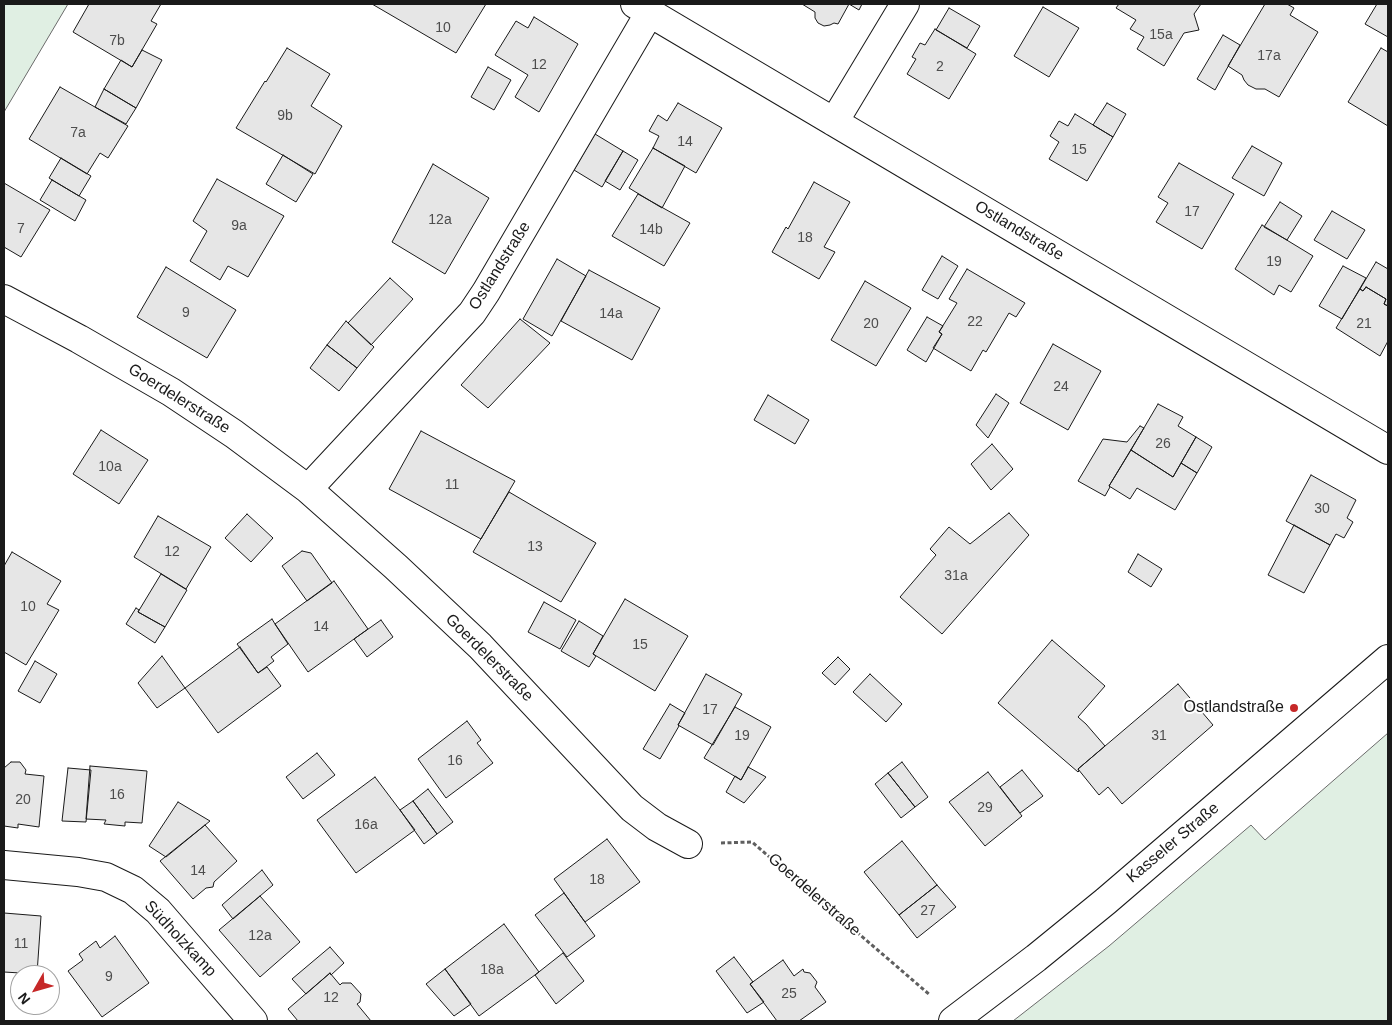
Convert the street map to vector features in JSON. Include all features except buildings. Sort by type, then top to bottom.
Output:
[{"type":"street","points":[[834,122],[905,4]]},
{"type":"street","name":"Ostlandstraße","points":[[308,489],[472,312],[486,292],[643,8],[1388,450]]},
{"type":"street","name":"Goerdelerstraße","points":[[4,299],[171,392],[234,434],[308,489],[480,646],[632,808],[657,827],[688,844]]},
{"type":"street","name":"Kasseler Straße","points":[[953,1021],[1036,958],[1106,901],[1388,659]]},
{"type":"street","name":"Südholzkamp","points":[[4,865],[78,872],[106,877],[133,890],[158,911],[253,1021]]},
{"type":"path","name":"Goerdelerstraße","points":[[688,844],[752,842],[933,999]]},
{"type":"green space","points":[[4,4],[68,4],[4,112]]},
{"type":"green space","points":[[1388,733],[1388,1021],[1013,1021],[1109,946],[1251,825],[1265,840]]},
{"type":"place","name":"Ostlandstraße","points":[[1294,708]]}]
